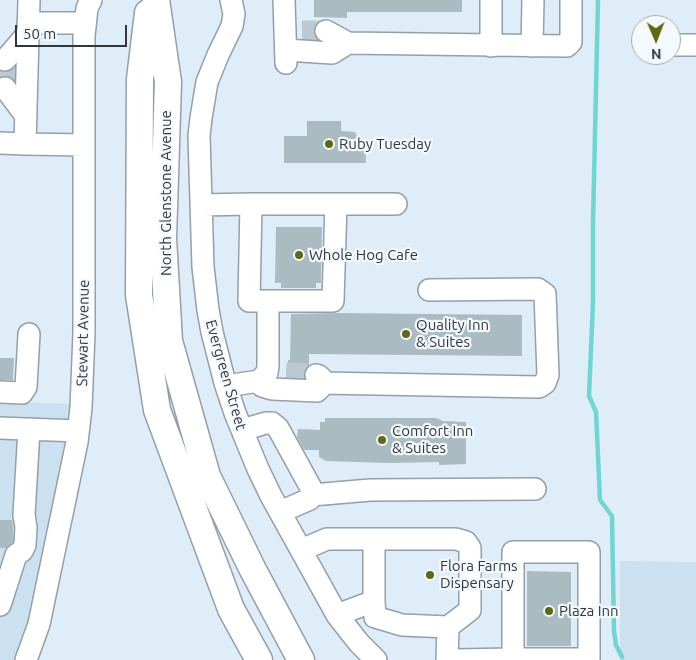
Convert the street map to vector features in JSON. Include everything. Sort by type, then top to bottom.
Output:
[{"type":"main road","name":"North Glenstone Avenue","points":[[150,0],[140,79],[139,295],[157,410],[231,609],[259,660]]},
{"type":"main road","name":"North Glenstone Avenue","points":[[156,0],[168,82],[163,238],[169,342],[207,476],[300,660]]},
{"type":"street","points":[[25,144],[29,0]]},
{"type":"street","name":"Stewart Avenue","points":[[26,660],[39,624],[46,595],[81,408],[84,333],[84,36],[87,8],[91,0]]},
{"type":"street","name":"Evergreen Street","points":[[232,0],[234,14],[232,26],[207,82],[199,136],[203,267],[216,353],[242,430],[258,469],[280,512],[337,615],[359,643],[376,660]]},
{"type":"street","points":[[284,0],[290,44],[332,54],[348,43]]},
{"type":"street","points":[[491,0],[491,46]]},
{"type":"street","points":[[532,0],[532,46]]},
{"type":"street","points":[[326,31],[348,43],[567,46],[571,42],[571,0]]},
{"type":"street","points":[[28,28],[85,23]]},
{"type":"street","points":[[6,60],[28,28]]},
{"type":"street","points":[[681,45],[696,45]]},
{"type":"street","points":[[5,88],[26,116]]},
{"type":"street","points":[[0,143],[84,145]]},
{"type":"street","points":[[251,204],[249,301],[333,301],[336,204]]},
{"type":"street","points":[[201,205],[396,204]]},
{"type":"street","points":[[271,375],[262,386],[279,390],[317,391],[322,386],[317,378],[539,387],[545,383],[548,375],[545,294],[538,289],[429,290]]},
{"type":"street","points":[[268,301],[268,366],[271,375]]},
{"type":"street","points":[[0,392],[22,393],[26,387],[29,334]]},
{"type":"street","points":[[226,386],[271,375]]},
{"type":"street","points":[[242,430],[266,423],[272,423],[278,428],[311,488],[312,495],[310,499],[280,512]]},
{"type":"street","points":[[0,428],[78,431]]},
{"type":"street","points":[[0,605],[16,555],[25,546],[26,527],[24,515],[29,429]]},
{"type":"street","points":[[312,495],[370,490],[535,490]]},
{"type":"street","points":[[301,550],[327,539],[374,539],[456,539],[466,542],[470,548],[470,610],[448,627],[402,625],[375,617],[374,539]]},
{"type":"street","points":[[454,660],[589,659],[589,552],[513,552],[513,659]]},
{"type":"street","points":[[337,615],[374,600]]},
{"type":"street","points":[[448,627],[448,660]]},
{"type":"shaded area","points":[[0,402],[71,404],[63,457],[31,617],[16,660],[0,660]]},
{"type":"shaded area","points":[[620,561],[696,562],[696,660],[620,660]]},
{"type":"building","points":[[314,0],[462,0],[462,12],[347,12],[347,18],[314,17]]},
{"type":"building","points":[[15,68],[14,80],[9,76],[0,77],[0,71],[9,72]]},
{"type":"building","name":"Ruby Tuesday","points":[[307,121],[341,121],[341,131],[355,132],[359,140],[365,140],[366,163],[284,163],[284,136],[307,136]]},
{"type":"building","name":"Whole Hog Cafe","points":[[276,227],[322,227],[321,283],[316,283],[316,288],[281,288],[281,283],[275,283]]},
{"type":"building","name":"Quality Inn & Suites","points":[[291,314],[522,315],[522,356],[309,354],[309,365],[304,371],[304,378],[288,377]]},
{"type":"building","points":[[0,358],[14,358],[13,380],[0,380]]},
{"type":"building","name":"Comfort Inn & Suites","points":[[325,418],[436,418],[443,421],[466,422],[466,464],[439,465],[439,462],[326,461],[319,457],[319,450],[304,450],[297,437],[298,429],[320,430],[320,422],[325,422]]},
{"type":"building","points":[[0,520],[12,520],[13,542],[6,548],[0,548]]},
{"type":"building","name":"Plaza Inn","points":[[527,571],[571,572],[571,646],[527,646]]},
{"type":"waterway","points":[[598,0],[593,302],[589,396],[596,412],[600,500],[612,516],[614,631],[616,645],[622,657]]},
{"type":"tunnel","points":[[302,31],[326,31]]},
{"type":"tunnel","points":[[5,60],[5,88]]},
{"type":"tunnel","points":[[286,373],[311,374]]},
{"type":"place","name":"Ruby Tuesday","points":[[329,144]]},
{"type":"place","name":"Whole Hog Cafe","points":[[299,255]]},
{"type":"place","name":"Quality Inn & Suites","points":[[406,334]]},
{"type":"place","name":"Comfort Inn & Suites","points":[[382,440]]},
{"type":"place","name":"Flora Farms Dispensary","points":[[430,575]]},
{"type":"place","name":"Plaza Inn","points":[[549,611]]}]
